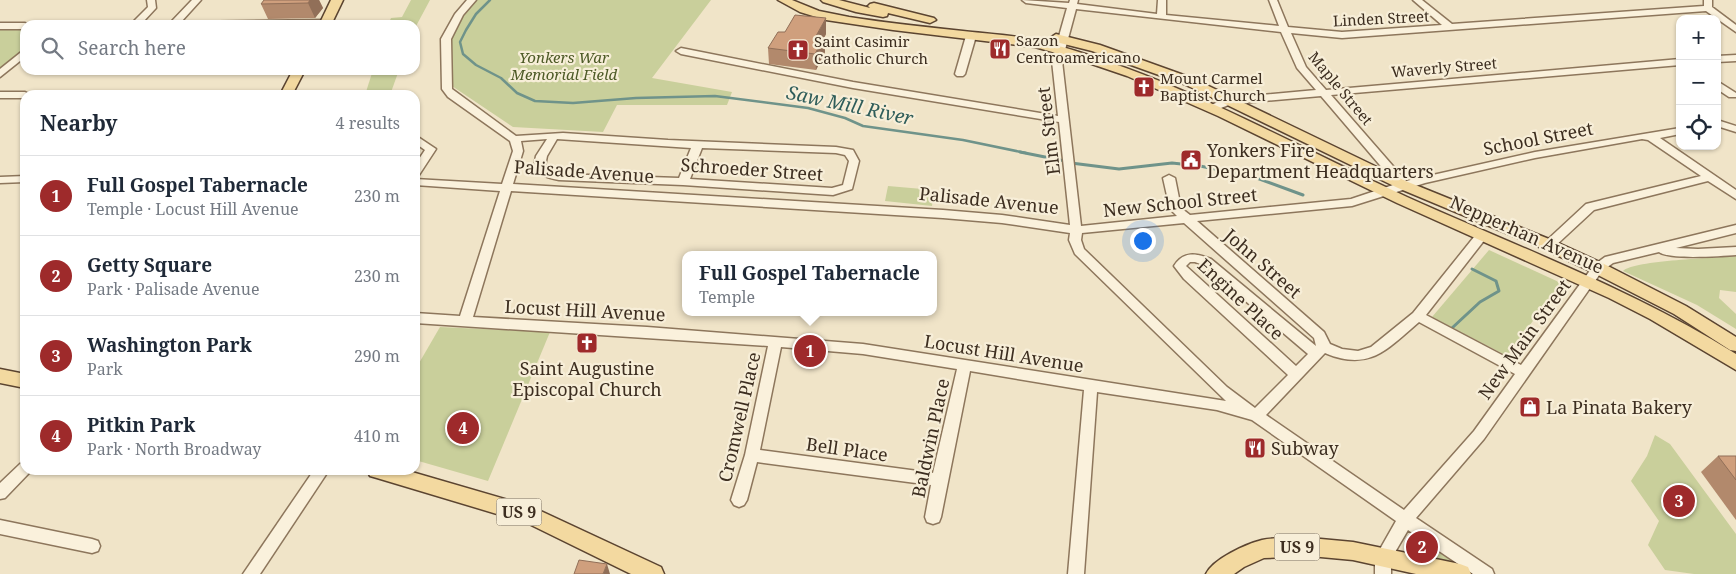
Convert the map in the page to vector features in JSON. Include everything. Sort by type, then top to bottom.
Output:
[{"type":"main road","points":[[328,20],[337,0]]},
{"type":"main road","name":"Nepperhan Avenue","points":[[784,0],[796,8],[816,14],[912,29],[1062,45],[1145,78],[1212,108],[1383,191],[1587,282],[1671,322],[1736,363]]},
{"type":"main road","name":"Nepperhan Avenue","points":[[827,0],[864,11],[1009,30],[1062,45],[1147,65],[1228,101],[1403,185],[1549,245],[1598,268],[1680,310],[1736,345]]},
{"type":"main road","points":[[855,0],[930,20]]},
{"type":"main road","points":[[808,2],[848,16],[912,29]]},
{"type":"main road","points":[[289,90],[296,75]]},
{"type":"main road","points":[[0,376],[20,380]]},
{"type":"main road","name":"US 9","points":[[394,475],[532,516],[653,574]]},
{"type":"main road","name":"US 9","points":[[1217,574],[1249,553],[1263,549],[1285,547],[1353,551],[1383,566],[1460,574]]},
{"type":"street","points":[[140,20],[152,8],[151,0]]},
{"type":"street","points":[[178,20],[197,0]]},
{"type":"street","points":[[465,322],[518,151],[518,144],[514,139],[452,95],[448,89],[446,39],[459,14],[472,0]]},
{"type":"street","name":"Linden Street","points":[[1026,0],[1074,3],[1161,16],[1342,35],[1451,28],[1708,4]]},
{"type":"street","points":[[1161,16],[1162,0]]},
{"type":"street","name":"Maple Street","points":[[1272,0],[1299,63],[1403,185]]},
{"type":"street","points":[[1418,0],[1451,28]]},
{"type":"street","points":[[1694,0],[1708,4],[1736,29]]},
{"type":"street","name":"Elm Street","points":[[1074,3],[1057,61],[1076,230]]},
{"type":"street","points":[[0,26],[20,26]]},
{"type":"street","points":[[960,74],[971,36]]},
{"type":"street","points":[[680,51],[853,86],[1063,120]]},
{"type":"street","points":[[0,74],[20,56]]},
{"type":"street","points":[[1721,59],[1736,58]]},
{"type":"street","name":"Waverly Street","points":[[1212,108],[1228,101],[1676,62]]},
{"type":"street","points":[[1721,87],[1734,96]]},
{"type":"street","points":[[0,95],[20,95]]},
{"type":"street","points":[[1721,124],[1736,129]]},
{"type":"street","name":"School Street","points":[[1403,185],[1535,155],[1676,132]]},
{"type":"street","name":"Schroeder Street","points":[[514,139],[533,135],[554,136],[849,152],[854,161],[848,187],[844,190],[829,192],[684,182],[559,177],[548,175],[541,171],[538,165],[540,158],[554,136]]},
{"type":"street","points":[[1651,137],[1736,195]]},
{"type":"street","points":[[420,141],[431,149],[420,166]]},
{"type":"street","points":[[684,182],[698,144]]},
{"type":"street","points":[[1549,245],[1590,207],[1710,177]]},
{"type":"street","name":"John Street","points":[[1168,178],[1176,210],[1319,335],[1324,343],[1320,350]]},
{"type":"street","points":[[0,180],[20,179]]},
{"type":"street","name":"Palisade Avenue","points":[[420,182],[943,214],[1002,219],[1076,230],[1075,240],[1079,251],[1222,390],[1380,503],[1486,574]]},
{"type":"street","name":"New School Street","points":[[1076,230],[1352,202],[1403,185]]},
{"type":"street","name":"New Main Street","points":[[1383,566],[1406,519],[1479,435],[1522,372],[1598,268],[1609,260],[1736,229]]},
{"type":"street","points":[[1256,416],[1320,350],[1340,354],[1367,355],[1376,351],[1418,316],[1482,235]]},
{"type":"street","points":[[1648,250],[1698,253],[1736,251]]},
{"type":"street","name":"Engine Place","points":[[1297,375],[1188,276],[1180,266],[1181,262],[1185,258],[1192,258],[1207,262],[1320,350]]},
{"type":"street","points":[[1418,316],[1522,372]]},
{"type":"street","name":"Locust Hill Avenue","points":[[420,318],[647,332],[863,349],[1091,386],[1218,404],[1256,416]]},
{"type":"street","name":"Cromwell Place","points":[[739,500],[752,455],[776,342]]},
{"type":"street","name":"Baldwin Place","points":[[933,517],[938,480],[956,411],[964,366]]},
{"type":"street","points":[[1076,574],[1091,386]]},
{"type":"street","name":"Bell Place","points":[[752,455],[938,480]]},
{"type":"street","points":[[0,494],[20,473]]},
{"type":"street","points":[[251,574],[319,475]]},
{"type":"street","points":[[0,527],[92,546]]},
{"type":"green space","points":[[411,0],[430,0],[419,20],[390,20],[391,18],[402,17]]},
{"type":"green space","name":"Yonkers War Memorial Field","points":[[475,0],[711,0],[652,78],[732,92],[727,105],[617,105],[603,132],[513,127],[452,86],[448,38],[465,11]]},
{"type":"green space","points":[[0,30],[20,30],[20,53],[0,70]]},
{"type":"green space","points":[[371,75],[397,75],[392,90],[367,90]]},
{"type":"green space","points":[[888,186],[934,190],[932,206],[885,201]]},
{"type":"green space","points":[[1489,250],[1561,283],[1507,356],[1432,317]]},
{"type":"green space","points":[[1736,256],[1736,292],[1720,290],[1719,298],[1736,314],[1736,329],[1697,305],[1623,271],[1643,264]]},
{"type":"green space","points":[[440,327],[550,332],[488,481],[420,461],[420,361]]},
{"type":"green space","points":[[1655,435],[1670,444],[1736,534],[1736,574],[1694,574],[1665,570],[1648,545],[1659,521],[1631,481],[1647,456]]},
{"type":"green space","points":[[1419,540],[1462,567],[1409,555]]},
{"type":"building","points":[[264,0],[310,0],[308,3],[261,4]]},
{"type":"building","points":[[795,15],[826,18],[816,36],[824,37],[815,54],[768,48],[778,32],[785,32]]},
{"type":"building","points":[[1718,456],[1736,456],[1736,480]]},
{"type":"building","points":[[579,560],[607,564],[603,574],[574,574]]},
{"type":"waterway","name":"Saw Mill River","points":[[490,0],[476,14],[466,30],[460,42],[463,54],[476,65],[501,78],[517,93],[535,101],[573,103],[636,98],[715,96],[808,108],[845,118],[863,126],[963,140],[1026,153]]},
{"type":"waterway","name":"Saw Mill River","points":[[1020,152],[1065,161]]},
{"type":"waterway","name":"Saw Mill River","points":[[1071,163],[1119,169],[1172,163],[1200,166],[1254,177],[1303,195]]},
{"type":"waterway","name":"Saw Mill River","points":[[1452,328],[1480,302],[1499,291],[1496,281],[1472,269]]},
{"type":"place","name":"Sazon Centroamericano","points":[[1000,49]]},
{"type":"place","name":"Saint Casimir Catholic Church","points":[[798,50]]},
{"type":"place","name":"Mount Carmel Baptist Church","points":[[1144,87]]},
{"type":"place","name":"Yonkers Fire Department Headquarters","points":[[1191,160]]},
{"type":"place","name":"Saint Augustine Episcopal Church","points":[[587,343]]},
{"type":"place","name":"Full Gospel Tabernacle","points":[[810,351]]},
{"type":"place","name":"La Pinata Bakery","points":[[1530,407]]},
{"type":"place","name":"Pitkin Park","points":[[463,428]]},
{"type":"place","name":"Subway","points":[[1255,448]]},
{"type":"place","name":"Washington Park","points":[[1679,501]]},
{"type":"place","name":"Getty Square","points":[[1422,547]]}]
